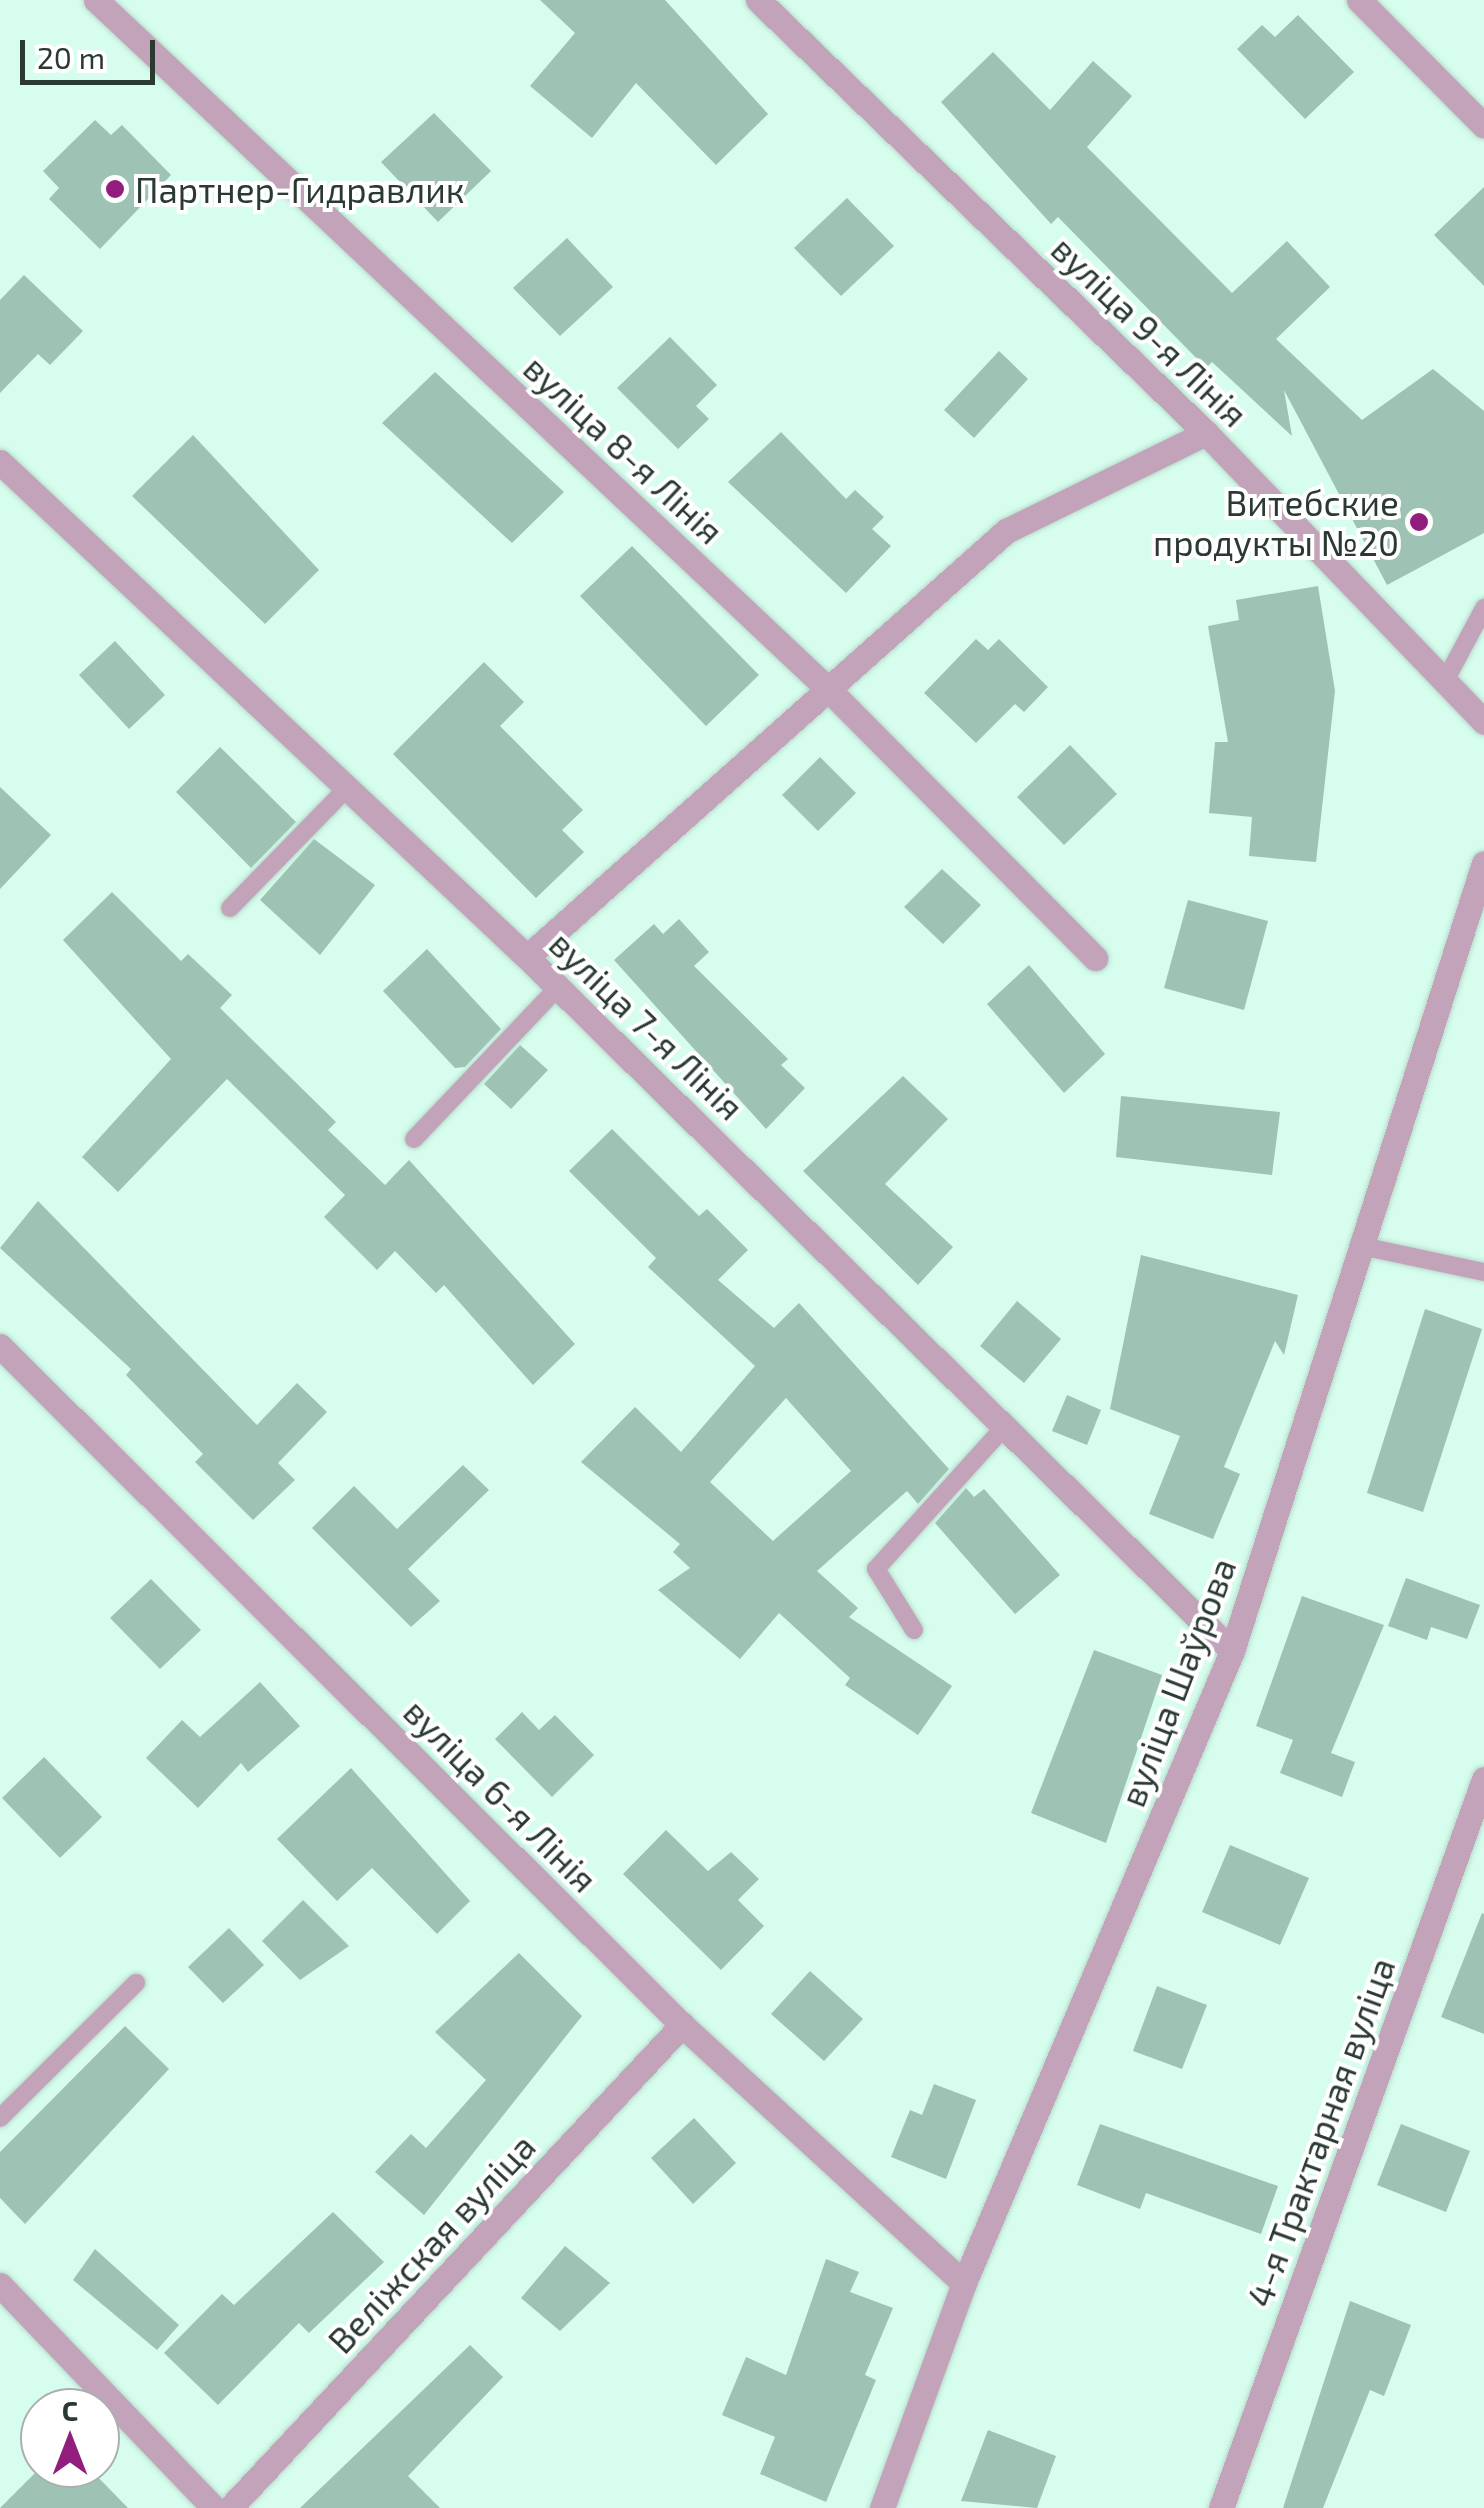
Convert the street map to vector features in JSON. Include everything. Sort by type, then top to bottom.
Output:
[{"type":"street","name":"вуліца 8-я Лінія","points":[[96,0],[829,690],[1094,958]]},
{"type":"street","name":"вуліца 9-я Лінія","points":[[758,0],[1206,433],[1484,722]]},
{"type":"street","points":[[1359,0],[1484,126]]},
{"type":"street","points":[[528,957],[1006,531],[1206,433]]},
{"type":"street","name":"вуліца 7-я Лінія","points":[[0,462],[528,957],[1232,1651]]},
{"type":"street","name":"вуліца Шаўрова","points":[[882,2508],[964,2283],[1232,1651],[1366,1247],[1484,863]]},
{"type":"street","name":"вуліца 6-я Лінія","points":[[0,1346],[682,2025],[964,2283]]},
{"type":"street","name":"4-я Трактарная вуліца","points":[[1222,2508],[1484,1779]]},
{"type":"street","name":"Веліжская вуліца","points":[[230,2508],[682,2025]]},
{"type":"street","points":[[0,2286],[214,2508]]},
{"type":"lane","points":[[1446,679],[1484,608]]},
{"type":"lane","points":[[230,908],[347,788]]},
{"type":"lane","points":[[414,1139],[558,987]]},
{"type":"lane","points":[[1366,1247],[1484,1272]]},
{"type":"lane","points":[[914,1630],[876,1568],[1006,1426]]},
{"type":"lane","points":[[0,2118],[136,1983]]},
{"type":"building","points":[[540,0],[665,0],[768,114],[716,165],[636,83],[592,138],[530,86],[575,33]]},
{"type":"building","points":[[1298,15],[1354,72],[1305,119],[1237,49],[1262,25],[1275,37]]},
{"type":"building","points":[[993,52],[1050,110],[1093,61],[1132,96],[1087,147],[1232,293],[1287,241],[1330,287],[1276,339],[1362,420],[1433,369],[1484,411],[1484,533],[1387,585],[1284,390],[1292,436],[1212,362],[1206,368],[1058,217],[1051,224],[941,102]]},
{"type":"building","points":[[434,113],[491,171],[438,222],[381,162]]},
{"type":"building","points":[[95,120],[111,135],[122,125],[171,175],[100,249],[49,199],[59,188],[43,171]]},
{"type":"building","points":[[1484,187],[1484,286],[1434,235]]},
{"type":"building","points":[[847,198],[894,246],[841,296],[794,248]]},
{"type":"building","points":[[567,238],[613,287],[560,336],[513,288]]},
{"type":"building","points":[[24,275],[83,331],[50,365],[38,354],[0,393],[0,300]]},
{"type":"building","points":[[670,337],[717,385],[696,406],[709,419],[678,449],[617,388]]},
{"type":"building","points":[[999,351],[1028,379],[974,438],[944,410]]},
{"type":"building","points":[[435,372],[564,492],[512,543],[382,423]]},
{"type":"building","points":[[781,432],[846,499],[855,490],[884,517],[872,529],[891,546],[846,593],[728,482]]},
{"type":"building","points":[[193,435],[319,570],[265,624],[132,496]]},
{"type":"building","points":[[632,546],[759,675],[706,726],[580,596]]},
{"type":"building","points":[[1318,586],[1335,691],[1316,862],[1249,856],[1252,817],[1209,813],[1215,742],[1228,742],[1208,626],[1239,620],[1236,600]]},
{"type":"building","points":[[976,639],[988,650],[999,639],[1048,687],[1024,712],[1015,704],[976,743],[924,693]]},
{"type":"building","points":[[115,641],[165,695],[129,729],[79,675]]},
{"type":"building","points":[[484,662],[524,702],[500,726],[583,810],[562,830],[584,852],[536,898],[393,754]]},
{"type":"building","points":[[1070,745],[1117,794],[1064,845],[1017,797]]},
{"type":"building","points":[[220,747],[296,822],[251,868],[176,792]]},
{"type":"building","points":[[820,757],[856,793],[818,831],[782,795]]},
{"type":"building","points":[[0,787],[51,835],[0,889]]},
{"type":"building","points":[[314,839],[375,885],[320,955],[260,900]]},
{"type":"building","points":[[942,869],[981,905],[943,944],[904,907]]},
{"type":"building","points":[[112,892],[181,961],[188,954],[232,995],[220,1008],[336,1122],[328,1130],[385,1185],[409,1160],[575,1344],[533,1385],[444,1285],[436,1293],[395,1251],[377,1270],[324,1217],[345,1195],[227,1079],[118,1192],[82,1157],[171,1059],[63,940]]},
{"type":"building","points":[[1188,900],[1268,921],[1244,1010],[1164,988]]},
{"type":"building","points":[[679,919],[709,952],[694,966],[788,1059],[781,1065],[805,1088],[766,1129],[614,960],[654,924],[663,934]]},
{"type":"building","points":[[427,949],[501,1029],[465,1067],[455,1068],[383,991]]},
{"type":"building","points":[[1029,965],[1105,1054],[1064,1093],[987,1004]]},
{"type":"building","points":[[520,1045],[548,1070],[511,1109],[484,1084]]},
{"type":"building","points":[[903,1076],[948,1119],[885,1184],[953,1247],[918,1285],[803,1171]]},
{"type":"building","points":[[1121,1096],[1280,1112],[1272,1175],[1116,1157]]},
{"type":"building","points":[[612,1129],[699,1216],[707,1209],[748,1250],[718,1280],[774,1328],[799,1303],[949,1469],[918,1504],[907,1491],[817,1571],[858,1608],[849,1617],[952,1686],[918,1735],[845,1685],[850,1678],[779,1613],[740,1659],[658,1590],[690,1568],[673,1552],[680,1544],[581,1462],[635,1407],[681,1452],[755,1366],[648,1267],[656,1258],[569,1171]],"holes":[[[786,1398],[851,1471],[773,1541],[710,1482]]]},
{"type":"building","points":[[38,1201],[257,1425],[297,1383],[327,1412],[278,1463],[295,1480],[253,1520],[195,1462],[203,1454],[126,1375],[131,1369],[0,1248]]},
{"type":"building","points":[[1141,1255],[1298,1295],[1284,1355],[1275,1341],[1224,1467],[1240,1474],[1213,1539],[1149,1514],[1180,1436],[1110,1409]]},
{"type":"building","points":[[1017,1301],[1061,1339],[1024,1383],[980,1346]]},
{"type":"building","points":[[1425,1309],[1482,1329],[1423,1512],[1367,1493]]},
{"type":"building","points":[[1067,1395],[1101,1410],[1087,1445],[1052,1431]]},
{"type":"building","points":[[463,1465],[489,1490],[408,1569],[440,1601],[411,1627],[312,1528],[354,1486],[397,1529]]},
{"type":"building","points":[[966,1488],[974,1497],[984,1489],[1060,1575],[1015,1614],[935,1523]]},
{"type":"building","points":[[1406,1578],[1480,1605],[1467,1639],[1431,1627],[1427,1640],[1388,1626]]},
{"type":"building","points":[[151,1579],[201,1630],[160,1669],[110,1618]]},
{"type":"building","points":[[1302,1596],[1384,1625],[1331,1753],[1355,1762],[1342,1797],[1280,1773],[1293,1740],[1256,1726]]},
{"type":"building","points":[[1094,1650],[1162,1675],[1106,1843],[1031,1813]]},
{"type":"building","points":[[260,1682],[300,1726],[248,1772],[241,1763],[198,1808],[146,1758],[182,1720],[200,1737]]},
{"type":"building","points":[[522,1712],[539,1730],[555,1715],[594,1755],[552,1797],[495,1739]]},
{"type":"building","points":[[44,1757],[102,1817],[60,1858],[2,1798]]},
{"type":"building","points":[[351,1768],[470,1901],[437,1934],[372,1868],[337,1901],[277,1839]]},
{"type":"building","points":[[666,1830],[708,1871],[731,1852],[759,1879],[738,1900],[764,1926],[721,1970],[623,1874]]},
{"type":"building","points":[[1230,1845],[1309,1878],[1280,1945],[1202,1912]]},
{"type":"building","points":[[303,1900],[349,1946],[300,1980],[262,1941]]},
{"type":"building","points":[[1484,1914],[1484,2034],[1441,2017]]},
{"type":"building","points":[[229,1928],[264,1965],[223,2003],[188,1967]]},
{"type":"building","points":[[519,1953],[582,2016],[424,2215],[375,2172],[411,2134],[426,2148],[486,2080],[435,2032]]},
{"type":"building","points":[[810,1971],[863,2019],[824,2061],[771,2014]]},
{"type":"building","points":[[1157,1986],[1207,2005],[1182,2069],[1133,2051]]},
{"type":"building","points":[[125,2026],[169,2069],[25,2224],[0,2198],[0,2152]]},
{"type":"building","points":[[934,2084],[976,2100],[946,2179],[891,2157],[910,2110],[922,2115]]},
{"type":"building","points":[[694,2118],[736,2163],[693,2204],[651,2158]]},
{"type":"building","points":[[1100,2124],[1278,2186],[1261,2234],[1146,2193],[1140,2209],[1077,2185]]},
{"type":"building","points":[[1401,2124],[1470,2151],[1446,2212],[1377,2185]]},
{"type":"building","points":[[333,2212],[384,2262],[309,2333],[299,2323],[218,2405],[164,2353],[222,2294],[234,2305]]},
{"type":"building","points":[[565,2246],[610,2283],[560,2331],[521,2298]]},
{"type":"building","points":[[95,2249],[179,2325],[157,2350],[73,2280]]},
{"type":"building","points":[[826,2259],[859,2272],[850,2292],[893,2308],[865,2375],[876,2380],[826,2502],[760,2474],[775,2437],[722,2415],[746,2357],[786,2375]]},
{"type":"building","points":[[1350,2301],[1411,2325],[1384,2396],[1370,2390],[1323,2508],[1283,2508]]},
{"type":"building","points":[[470,2345],[503,2377],[408,2476],[440,2508],[300,2508]]},
{"type":"building","points":[[988,2430],[1056,2456],[1037,2508],[961,2501]]},
{"type":"building","points":[[20,2488],[108,2488],[128,2508],[0,2508]]},
{"type":"place","name":"Партнер-Гидравлик","points":[[115,189]]},
{"type":"place","name":"Витебские продукты №20","points":[[1419,522]]}]
